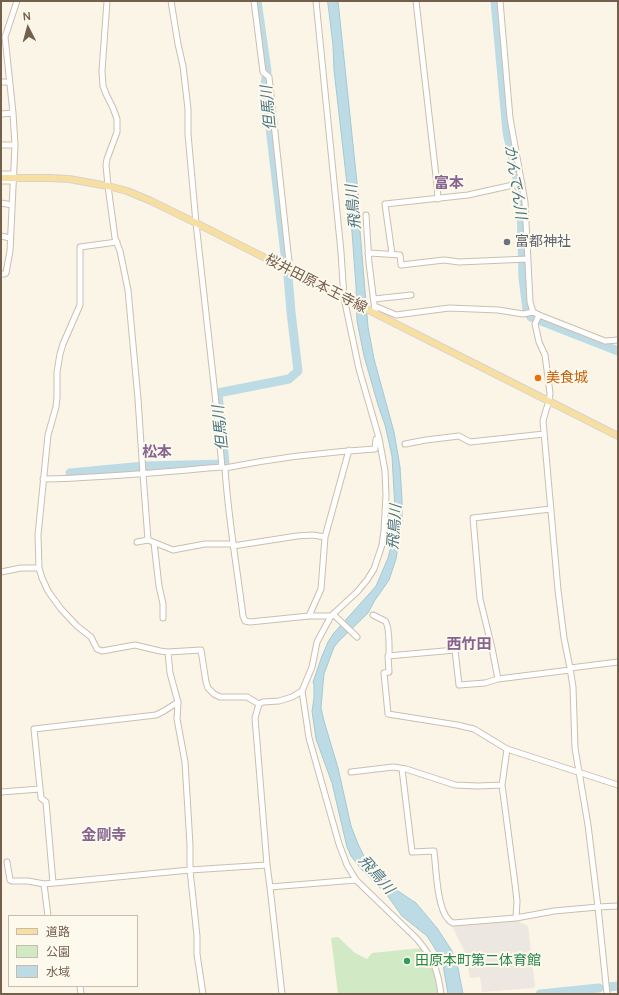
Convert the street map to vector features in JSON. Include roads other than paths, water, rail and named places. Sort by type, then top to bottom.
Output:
[{"type":"main road","name":"桜井田原本王寺線","points":[[1,178],[13,176],[69,179],[127,191],[151,201],[344,298],[376,311],[549,402],[618,436]]},
{"type":"street","points":[[1,274],[6,273],[10,251],[15,145],[13,113],[4,59],[3,37],[17,1]]},
{"type":"street","points":[[107,1],[102,71],[103,86],[117,119],[117,132],[106,165],[115,238],[128,290],[138,399],[148,540]]},
{"type":"street","points":[[171,1],[183,66],[188,109],[188,134],[196,223],[223,467],[243,616],[245,621],[250,622],[332,615],[356,637]]},
{"type":"street","points":[[254,1],[263,72],[269,77],[290,271]]},
{"type":"street","points":[[316,1],[341,252],[344,298],[359,369],[378,438],[385,471],[386,495],[382,545],[374,569],[358,592],[332,615],[318,642],[312,668],[302,691],[309,738],[339,844],[347,865],[356,880],[425,947],[436,968],[441,994]]},
{"type":"street","points":[[416,1],[438,185],[438,199]]},
{"type":"street","points":[[500,1],[510,118],[525,202],[530,302],[533,312]]},
{"type":"street","points":[[1,82],[9,82]]},
{"type":"street","points":[[1,114],[13,113]]},
{"type":"street","points":[[1,145],[15,145]]},
{"type":"street","points":[[1,174],[13,176]]},
{"type":"street","points":[[1,181],[10,181],[13,176]]},
{"type":"street","points":[[392,254],[385,204],[468,195],[522,183]]},
{"type":"street","points":[[1,203],[12,205]]},
{"type":"street","points":[[366,215],[368,253],[376,311],[396,315],[450,308],[498,310],[523,314],[533,312],[605,341],[618,340]]},
{"type":"street","points":[[1,236],[10,238]]},
{"type":"street","points":[[117,242],[80,247],[80,305],[60,354],[57,372],[56,407],[48,435],[38,535],[39,568],[42,578],[48,591],[61,609],[77,626],[92,637],[97,649],[102,651],[135,645],[168,652],[202,650],[206,682],[208,688],[214,694],[220,697],[247,697],[259,704]]},
{"type":"street","points":[[368,253],[400,255],[401,265],[444,260],[459,262],[528,259]]},
{"type":"street","points":[[374,300],[411,295]]},
{"type":"street","points":[[539,315],[536,324],[545,356],[550,393],[549,402],[543,421],[563,630],[573,687],[575,748],[588,825],[607,994]]},
{"type":"street","points":[[405,444],[459,436],[470,442],[544,434]]},
{"type":"street","points":[[43,479],[143,474],[223,467],[285,457],[349,450],[375,449],[376,439],[378,438]]},
{"type":"street","points":[[309,616],[321,589],[325,537],[349,450]]},
{"type":"street","points":[[498,679],[480,599],[473,518],[551,509]]},
{"type":"street","points":[[137,542],[148,540],[173,550],[205,544],[233,545],[297,536],[313,535],[325,537]]},
{"type":"street","points":[[154,543],[163,604],[162,618]]},
{"type":"street","points":[[1,572],[21,568],[39,568]]},
{"type":"street","points":[[373,615],[385,622],[388,630],[389,672],[384,673],[388,714],[474,729],[508,749],[618,785]]},
{"type":"street","points":[[389,656],[455,650],[459,685],[485,683],[498,679],[618,662]]},
{"type":"street","points":[[168,652],[170,673],[178,702],[177,719],[185,762],[190,844],[190,870],[197,936],[197,954],[203,994]]},
{"type":"street","points":[[259,704],[263,702],[279,701],[292,697],[302,691]]},
{"type":"street","points":[[53,883],[46,802],[41,798],[34,729],[156,715],[178,702]]},
{"type":"street","points":[[259,704],[255,718],[267,865],[282,994]]},
{"type":"street","points":[[508,749],[502,785],[517,901],[516,918]]},
{"type":"street","points":[[351,772],[393,767],[402,768],[455,785],[502,785]]},
{"type":"street","points":[[402,768],[412,852],[434,851],[438,889],[443,912],[447,919],[453,923],[516,918],[554,911],[618,906]]},
{"type":"street","points":[[1,792],[40,789]]},
{"type":"street","points":[[7,862],[10,880],[44,884],[190,870],[267,865]]},
{"type":"street","points":[[270,887],[356,880]]},
{"type":"street","points":[[44,884],[48,915]]},
{"type":"water","name":"飛鳥川","points":[[328,1],[338,1],[359,202],[357,203],[368,327],[374,359],[394,432],[400,467],[402,521],[396,559],[389,580],[368,613],[334,647],[324,674],[321,708],[338,768],[351,826],[358,844],[364,856],[377,870],[395,889],[416,903],[437,928],[452,951],[458,968],[463,994],[448,994],[443,965],[439,955],[427,936],[402,916],[387,895],[362,870],[351,856],[347,847],[332,783],[316,739],[312,711],[314,698],[313,682],[328,642],[333,634],[376,586],[388,558],[393,539],[395,509],[392,456],[385,425],[364,356],[357,321],[351,219],[334,70]]},
{"type":"waterway","name":"但馬川","points":[[257,1],[267,71],[265,85],[286,263]]},
{"type":"waterway","name":"かんでん川","points":[[495,1],[507,132],[521,203],[523,278],[527,310],[531,317],[618,351]]},
{"type":"waterway","name":"但馬川","points":[[70,473],[144,466],[225,464],[218,393],[289,379],[298,371],[288,276]]},
{"type":"waterway","points":[[609,987],[618,986]]},
{"type":"waterway","points":[[540,994],[599,988]]},
{"type":"place","name":"富都神社","points":[[507,242]]},
{"type":"place","name":"美食城","points":[[538,378]]},
{"type":"place","name":"田原本町第二体育館","points":[[407,961]]},
{"type":"district","name":"富本","points":[[449,184]]},
{"type":"district","name":"松本","points":[[157,453]]},
{"type":"district","name":"西竹田","points":[[469,645]]},
{"type":"district","name":"金剛寺","points":[[104,836]]}]
